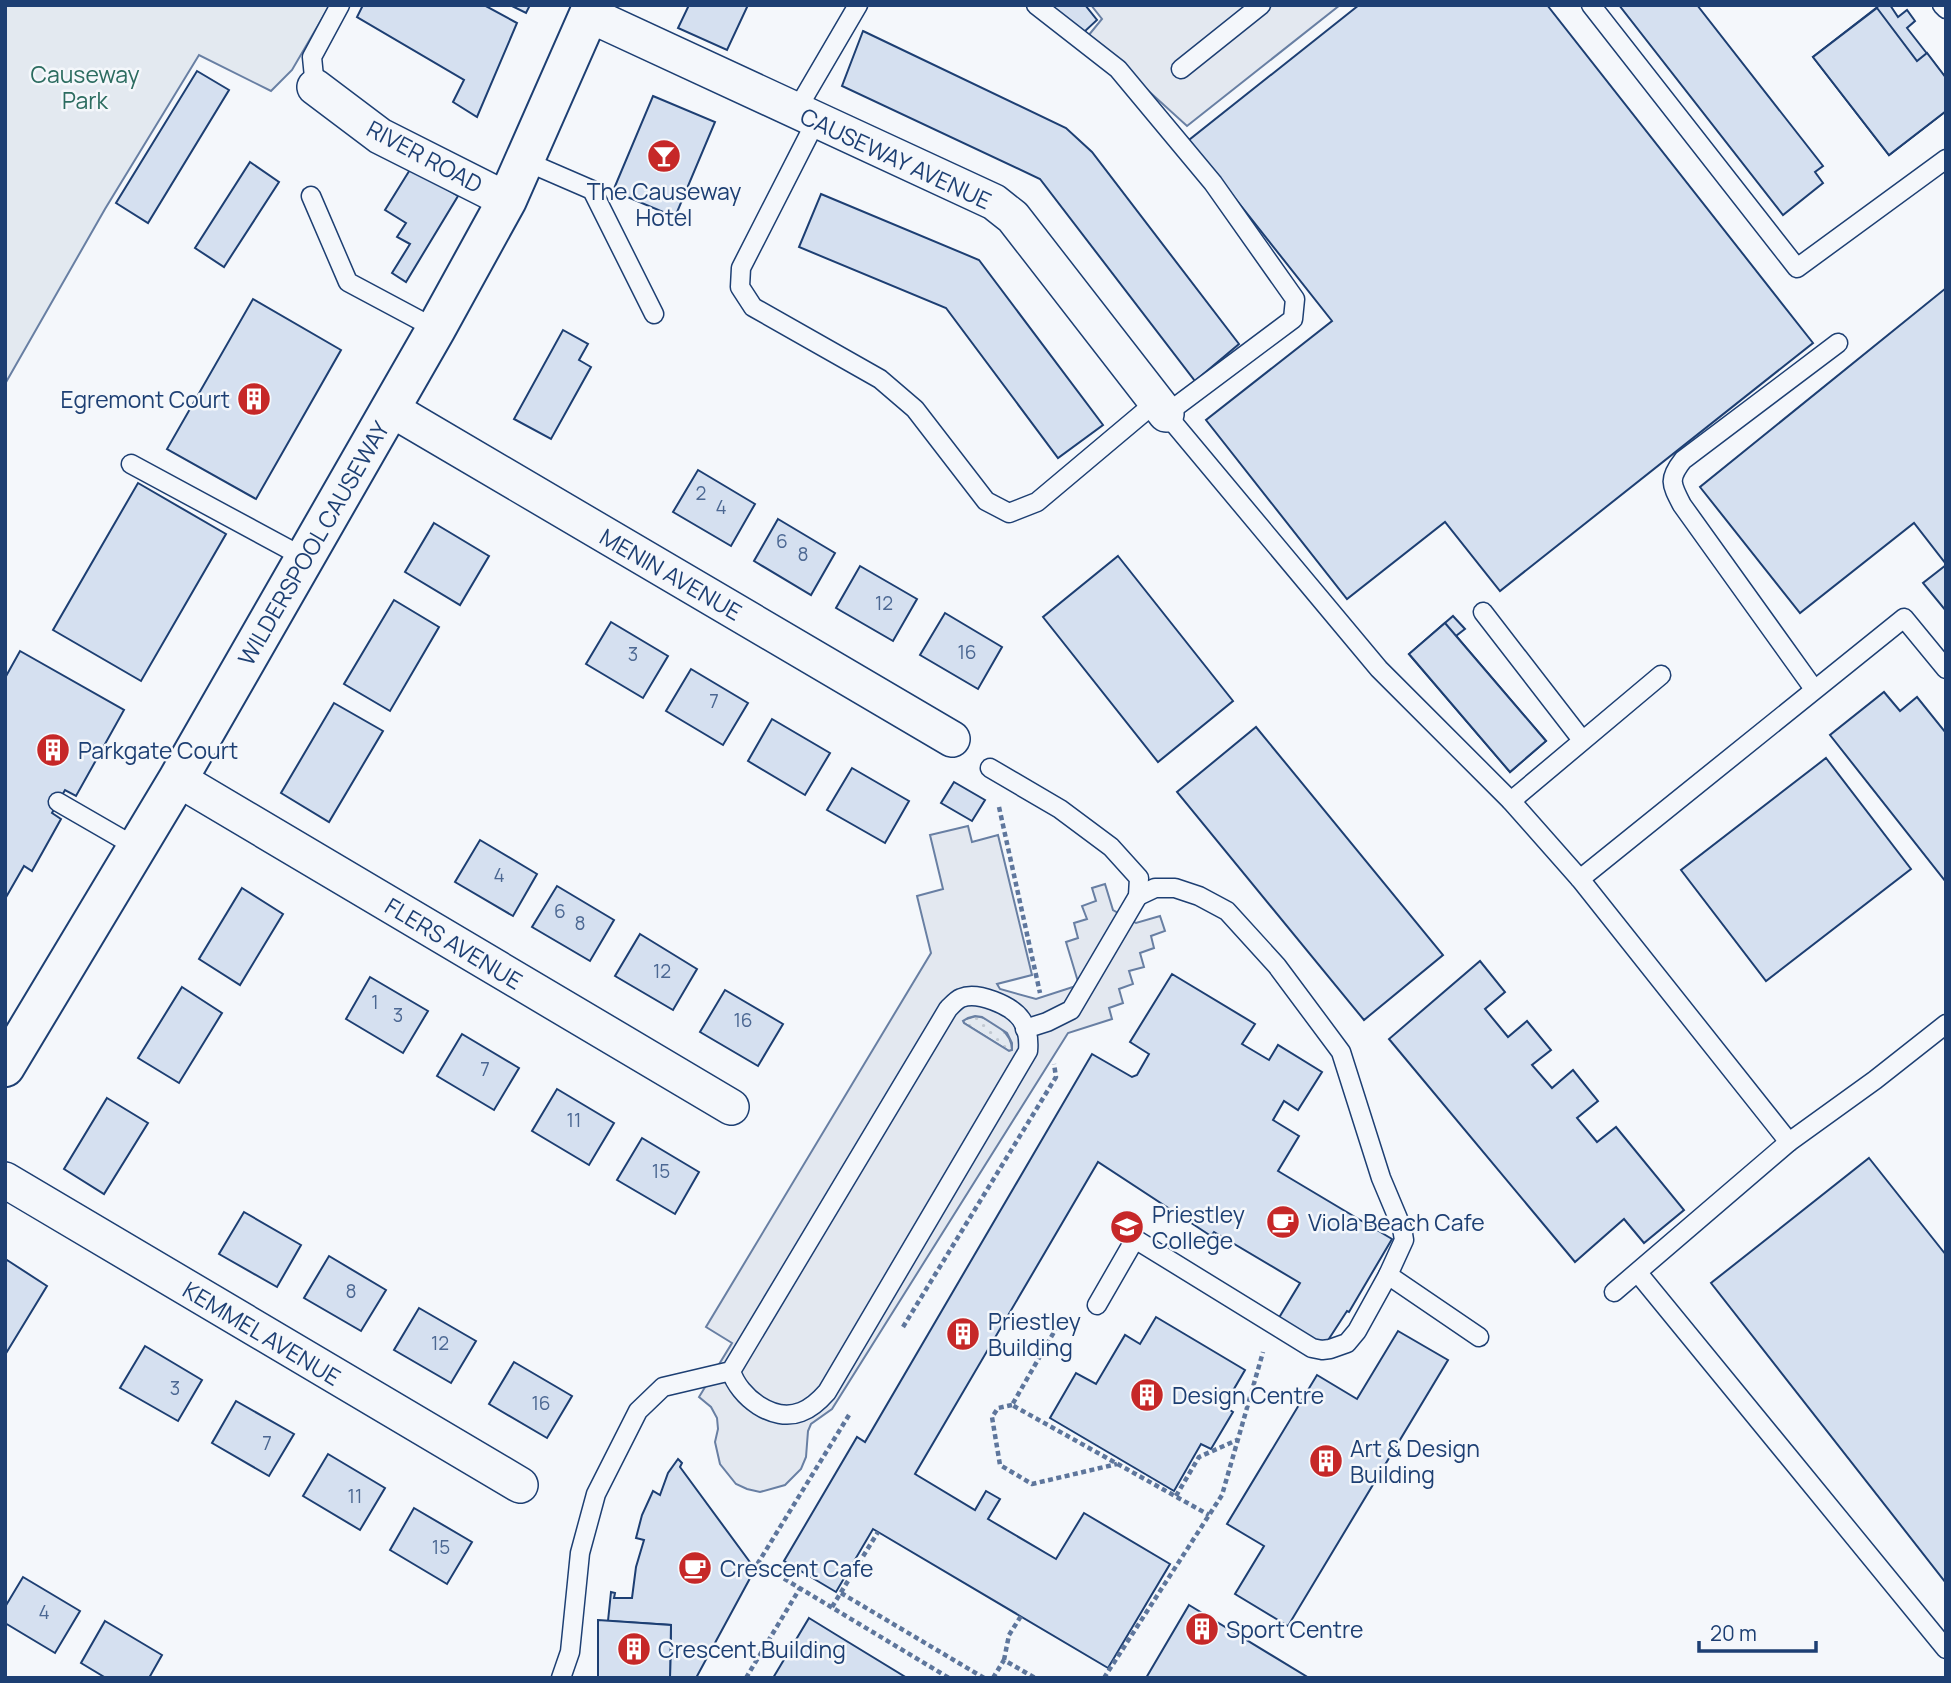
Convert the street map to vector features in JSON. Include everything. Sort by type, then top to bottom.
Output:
[{"type":"highway","name":"WILDERSPOOL CAUSEWAY","points":[[5,1066],[178,779],[508,200],[590,10]]},
{"type":"street","name":"CAUSEWAY AVENUE","points":[[590,10],[806,116],[994,202],[1013,217],[1161,408]]},
{"type":"street","name":"RIVER ROAD","points":[[315,87],[380,136],[508,200]]},
{"type":"street","name":"MENIN AVENUE","points":[[391,409],[952,738]]},
{"type":"street","name":"FLERS AVENUE","points":[[178,779],[731,1107]]},
{"type":"street","name":"KEMMEL AVENUE","points":[[5,1180],[520,1485]]},
{"type":"lane","name":"RIVER ROAD","points":[[315,87],[312,57],[340,5]]},
{"type":"lane","points":[[858,5],[806,116],[741,268],[740,287],[753,307],[880,379],[915,409],[986,501],[1009,513],[1037,502],[1161,408],[1293,319],[1295,299],[1213,183],[1118,69],[1036,5]]},
{"type":"lane","points":[[1181,69],[1261,5]]},
{"type":"lane","points":[[1591,5],[1797,268],[1946,159]]},
{"type":"lane","points":[[1942,5],[1946,9]]},
{"type":"lane","points":[[525,160],[592,190],[654,314]]},
{"type":"lane","points":[[311,196],[348,282],[436,329]]},
{"type":"lane","points":[[1814,689],[1682,505],[1672,487],[1672,473],[1683,460],[1838,343]]},
{"type":"lane","points":[[1161,408],[1379,670],[1511,801],[1580,879],[1789,1142]]},
{"type":"lane","points":[[131,464],[305,558]]},
{"type":"lane","points":[[1483,612],[1582,740]]},
{"type":"lane","points":[[1580,879],[1904,618],[1946,669]]},
{"type":"lane","points":[[1511,801],[1661,675]]},
{"type":"lane","points":[[990,768],[1060,809],[1111,847],[1139,878],[1138,896],[1071,1010],[1025,1029]]},
{"type":"lane","points":[[58,802],[136,847]]},
{"type":"lane","points":[[1097,1305],[1135,1239],[1312,1348],[1322,1350],[1347,1343],[1357,1331],[1404,1240],[1402,1228],[1381,1178],[1341,1052],[1277,966],[1227,911],[1199,896],[1175,888],[1155,888],[1138,896]]},
{"type":"lane","points":[[561,1678],[570,1652],[580,1553],[596,1494],[638,1411],[663,1387],[731,1371],[948,1009],[960,998],[973,996],[989,999],[1013,1012],[1021,1019],[1029,1039],[1028,1051],[827,1392],[815,1404],[800,1413],[780,1415],[758,1405],[735,1384],[731,1371]]},
{"type":"lane","points":[[1614,1292],[1789,1142],[1875,1080],[1946,1024]]},
{"type":"lane","points":[[1638,1273],[1946,1649]]},
{"type":"lane","points":[[1388,1275],[1479,1337]]},
{"type":"path","points":[[1012,1405],[1058,1325],[1097,1305]]},
{"type":"path","points":[[1104,1678],[1222,1495],[1271,1323]]},
{"type":"path","points":[[1118,1464],[1032,1483],[1000,1465],[992,1417],[998,1408],[1012,1405],[1209,1514]]},
{"type":"path","points":[[1176,1496],[1199,1457],[1238,1439]]},
{"type":"path","points":[[832,1607],[878,1532]]},
{"type":"path","points":[[772,1539],[758,1563],[949,1678]]},
{"type":"path","points":[[746,1678],[800,1588]]},
{"type":"path","points":[[841,1593],[984,1678]]},
{"type":"path","points":[[993,1678],[1004,1660],[1009,1635],[1021,1616]]},
{"type":"path","points":[[1004,1660],[1035,1678]]},
{"type":"green space","name":"Causeway Park","points":[[5,5],[330,5],[292,70],[271,91],[199,55],[105,209],[5,384]]},
{"type":"green space","points":[[976,1016],[1000,1027],[1009,1038],[1012,1050],[1009,1051],[964,1023],[963,1020]]},
{"type":"shaded area","points":[[1091,5],[1340,5],[1187,126],[1088,36],[1102,19]]},
{"type":"shaded area","points":[[968,826],[972,842],[998,835],[1032,975],[997,984],[1000,989],[1036,999],[1079,985],[1066,942],[1078,938],[1074,923],[1087,919],[1082,906],[1096,901],[1092,888],[1105,884],[1113,910],[1136,923],[1160,916],[1165,931],[1151,936],[1154,948],[1140,953],[1144,967],[1129,971],[1133,984],[1119,989],[1123,1003],[1109,1008],[1112,1019],[1068,1033],[832,1409],[811,1424],[806,1457],[801,1469],[785,1485],[760,1492],[747,1489],[736,1484],[720,1464],[715,1442],[717,1418],[711,1407],[699,1397],[732,1343],[706,1327],[931,953],[917,896],[943,889],[930,835]],"holes":[[[975,1016],[982,1017],[1007,1033],[1012,1050],[1009,1051],[963,1021]]]},
{"type":"building","points":[[363,5],[484,5],[517,23],[477,117],[453,102],[464,80],[357,17]]},
{"type":"building","points":[[510,5],[530,5],[526,13]]},
{"type":"building","points":[[689,5],[748,5],[727,50],[678,28]]},
{"type":"building","points":[[1048,5],[1085,5],[1097,20],[1083,33]]},
{"type":"building","points":[[1359,5],[1547,5],[1813,343],[1500,591],[1445,522],[1347,599],[1206,420],[1332,321],[1189,140]]},
{"type":"building","points":[[1619,5],[1697,5],[1823,166],[1815,172],[1823,183],[1783,215]]},
{"type":"building","points":[[1880,5],[1890,5],[1898,17],[1907,10],[1915,21],[1907,28],[1946,78],[1946,111],[1889,155],[1813,57]]},
{"type":"building","points":[[1877,8],[1917,61],[1927,53],[1946,78],[1946,111],[1889,155],[1813,57]]},
{"type":"building","points":[[863,31],[1066,128],[1092,152],[1239,344],[1195,381],[1040,179],[842,86]]},
{"type":"building","points":[[197,71],[229,90],[148,223],[116,203]]},
{"type":"building","name":"The Causeway Hotel","points":[[653,96],[715,122],[675,217],[613,191]]},
{"type":"building","points":[[250,162],[279,182],[224,267],[195,248]]},
{"type":"building","points":[[411,168],[458,196],[406,282],[392,273],[410,244],[397,237],[406,223],[385,210]]},
{"type":"building","points":[[821,194],[979,260],[1103,425],[1058,458],[946,308],[799,247]]},
{"type":"building","points":[[1946,288],[1946,564],[1914,523],[1800,613],[1700,487]]},
{"type":"building","name":"Egremont Court","points":[[253,299],[341,350],[256,499],[167,449]]},
{"type":"building","points":[[563,330],[588,344],[579,360],[591,367],[551,439],[514,419]]},
{"type":"building","points":[[698,470],[755,504],[731,546],[673,512]]},
{"type":"building","points":[[138,483],[226,534],[141,681],[53,630]]},
{"type":"building","points":[[778,519],[835,553],[811,595],[754,561]]},
{"type":"building","points":[[434,523],[489,556],[460,605],[405,572]]},
{"type":"building","points":[[1118,556],[1233,701],[1158,762],[1043,617]]},
{"type":"building","points":[[1946,565],[1946,611],[1923,583]]},
{"type":"building","points":[[860,566],[917,599],[893,641],[836,608]]},
{"type":"building","points":[[394,600],[439,627],[390,711],[344,684]]},
{"type":"building","points":[[945,613],[1002,647],[978,689],[920,655]]},
{"type":"building","points":[[1453,616],[1465,629],[1456,636],[1546,741],[1510,772],[1409,654]]},
{"type":"building","points":[[611,622],[668,656],[643,698],[586,664]]},
{"type":"building","points":[[1445,623],[1546,741],[1510,772],[1409,654]]},
{"type":"building","name":"Parkgate Court","points":[[20,651],[124,710],[76,796],[65,790],[52,813],[61,819],[32,871],[24,866],[5,899],[5,678]]},
{"type":"building","points":[[691,669],[748,703],[723,745],[666,711]]},
{"type":"building","points":[[1884,692],[1900,711],[1917,697],[1946,733],[1946,882],[1830,735]]},
{"type":"building","points":[[334,703],[383,731],[329,822],[281,793]]},
{"type":"building","points":[[772,719],[830,753],[805,795],[748,761]]},
{"type":"building","points":[[1256,727],[1443,955],[1364,1020],[1177,792]]},
{"type":"building","points":[[1826,758],[1911,869],[1766,981],[1681,870]]},
{"type":"building","points":[[852,768],[909,801],[885,843],[827,810]]},
{"type":"building","points":[[954,782],[985,800],[972,821],[941,803]]},
{"type":"building","points":[[480,840],[537,874],[513,916],[455,882]]},
{"type":"building","points":[[557,886],[614,920],[590,961],[532,927]]},
{"type":"building","points":[[242,888],[283,914],[240,985],[199,959]]},
{"type":"building","points":[[640,934],[697,969],[673,1010],[615,976]]},
{"type":"building","points":[[1480,961],[1505,992],[1485,1009],[1508,1037],[1527,1021],[1551,1050],[1532,1065],[1552,1088],[1573,1070],[1598,1101],[1577,1118],[1597,1142],[1616,1127],[1684,1210],[1644,1243],[1624,1219],[1575,1262],[1389,1039]]},
{"type":"building","name":"Priestley Building","points":[[1172,974],[1255,1024],[1242,1044],[1269,1060],[1278,1045],[1322,1072],[1298,1110],[1284,1101],[1273,1120],[1299,1136],[1278,1171],[1392,1239],[1349,1312],[1347,1311],[1323,1348],[1277,1321],[1300,1283],[1214,1232],[1211,1236],[1098,1162],[915,1474],[975,1510],[986,1491],[1000,1499],[988,1519],[1056,1559],[1084,1513],[1170,1564],[1108,1668],[873,1529],[836,1592],[784,1561],[857,1437],[865,1442],[1092,1054],[1132,1077],[1137,1075],[1149,1054],[1130,1042]]},
{"type":"building","points":[[370,977],[428,1011],[403,1053],[346,1019]]},
{"type":"building","points":[[182,987],[222,1013],[179,1083],[138,1058]]},
{"type":"building","points":[[725,990],[783,1024],[758,1066],[700,1032]]},
{"type":"building","points":[[462,1034],[519,1068],[494,1110],[437,1076]]},
{"type":"building","points":[[557,1089],[614,1123],[589,1165],[532,1131]]},
{"type":"building","points":[[107,1098],[148,1123],[104,1194],[64,1169]]},
{"type":"building","points":[[642,1138],[699,1172],[675,1214],[617,1180]]},
{"type":"building","points":[[1869,1158],[1946,1255],[1946,1583],[1711,1283]]},
{"type":"building","points":[[244,1212],[301,1245],[277,1287],[219,1254]]},
{"type":"building","points":[[329,1256],[386,1290],[361,1331],[304,1298]]},
{"type":"building","points":[[7,1260],[47,1286],[5,1355],[5,1263]]},
{"type":"building","points":[[419,1308],[476,1341],[451,1383],[394,1350]]},
{"type":"building","name":"Design Centre","points":[[1156,1317],[1245,1370],[1224,1406],[1233,1412],[1211,1449],[1201,1444],[1174,1491],[1050,1418],[1076,1373],[1096,1384],[1125,1335],[1140,1344]]},
{"type":"building","name":"Art & Design Building","points":[[1398,1331],[1448,1360],[1288,1626],[1235,1594],[1264,1546],[1227,1524],[1317,1375],[1357,1399]]},
{"type":"building","points":[[145,1346],[202,1380],[178,1421],[120,1388]]},
{"type":"building","points":[[514,1362],[572,1396],[547,1438],[489,1404]]},
{"type":"building","points":[[236,1401],[294,1434],[269,1476],[212,1443]]},
{"type":"building","points":[[328,1454],[385,1488],[360,1530],[303,1496]]},
{"type":"building","name":"Crescent Cafe","points":[[678,1459],[682,1463],[680,1467],[755,1569],[696,1678],[670,1678],[671,1625],[608,1621],[611,1592],[615,1593],[614,1598],[632,1598],[636,1567],[644,1540],[636,1538],[642,1515],[653,1491],[660,1495],[668,1473]]},
{"type":"building","points":[[414,1508],[472,1542],[447,1584],[390,1550]]},
{"type":"building","points":[[23,1577],[80,1611],[55,1653],[5,1623],[5,1607]]},
{"type":"building","name":"Sport Centre","points":[[1189,1605],[1309,1678],[1146,1678]]},
{"type":"building","points":[[809,1618],[835,1634],[907,1678],[773,1678]]},
{"type":"building","name":"Crescent Building","points":[[598,1620],[671,1625],[670,1678],[598,1678]]},
{"type":"building","points":[[105,1621],[162,1655],[149,1678],[106,1678],[81,1663]]},
{"type":"place","name":"The Causeway Hotel","points":[[664,156]]},
{"type":"place","name":"Egremont Court","points":[[254,399]]},
{"type":"place","name":"Parkgate Court","points":[[53,750]]},
{"type":"place","name":"Viola Beach Cafe","points":[[1283,1222]]},
{"type":"place","name":"Priestley College","points":[[1127,1227]]},
{"type":"place","name":"Priestley Building","points":[[963,1334]]},
{"type":"place","name":"Design Centre","points":[[1147,1395]]},
{"type":"place","name":"Art & Design Building","points":[[1326,1461]]},
{"type":"place","name":"Crescent Cafe","points":[[695,1568]]},
{"type":"place","name":"Sport Centre","points":[[1202,1629]]},
{"type":"place","name":"Crescent Building","points":[[634,1649]]}]
